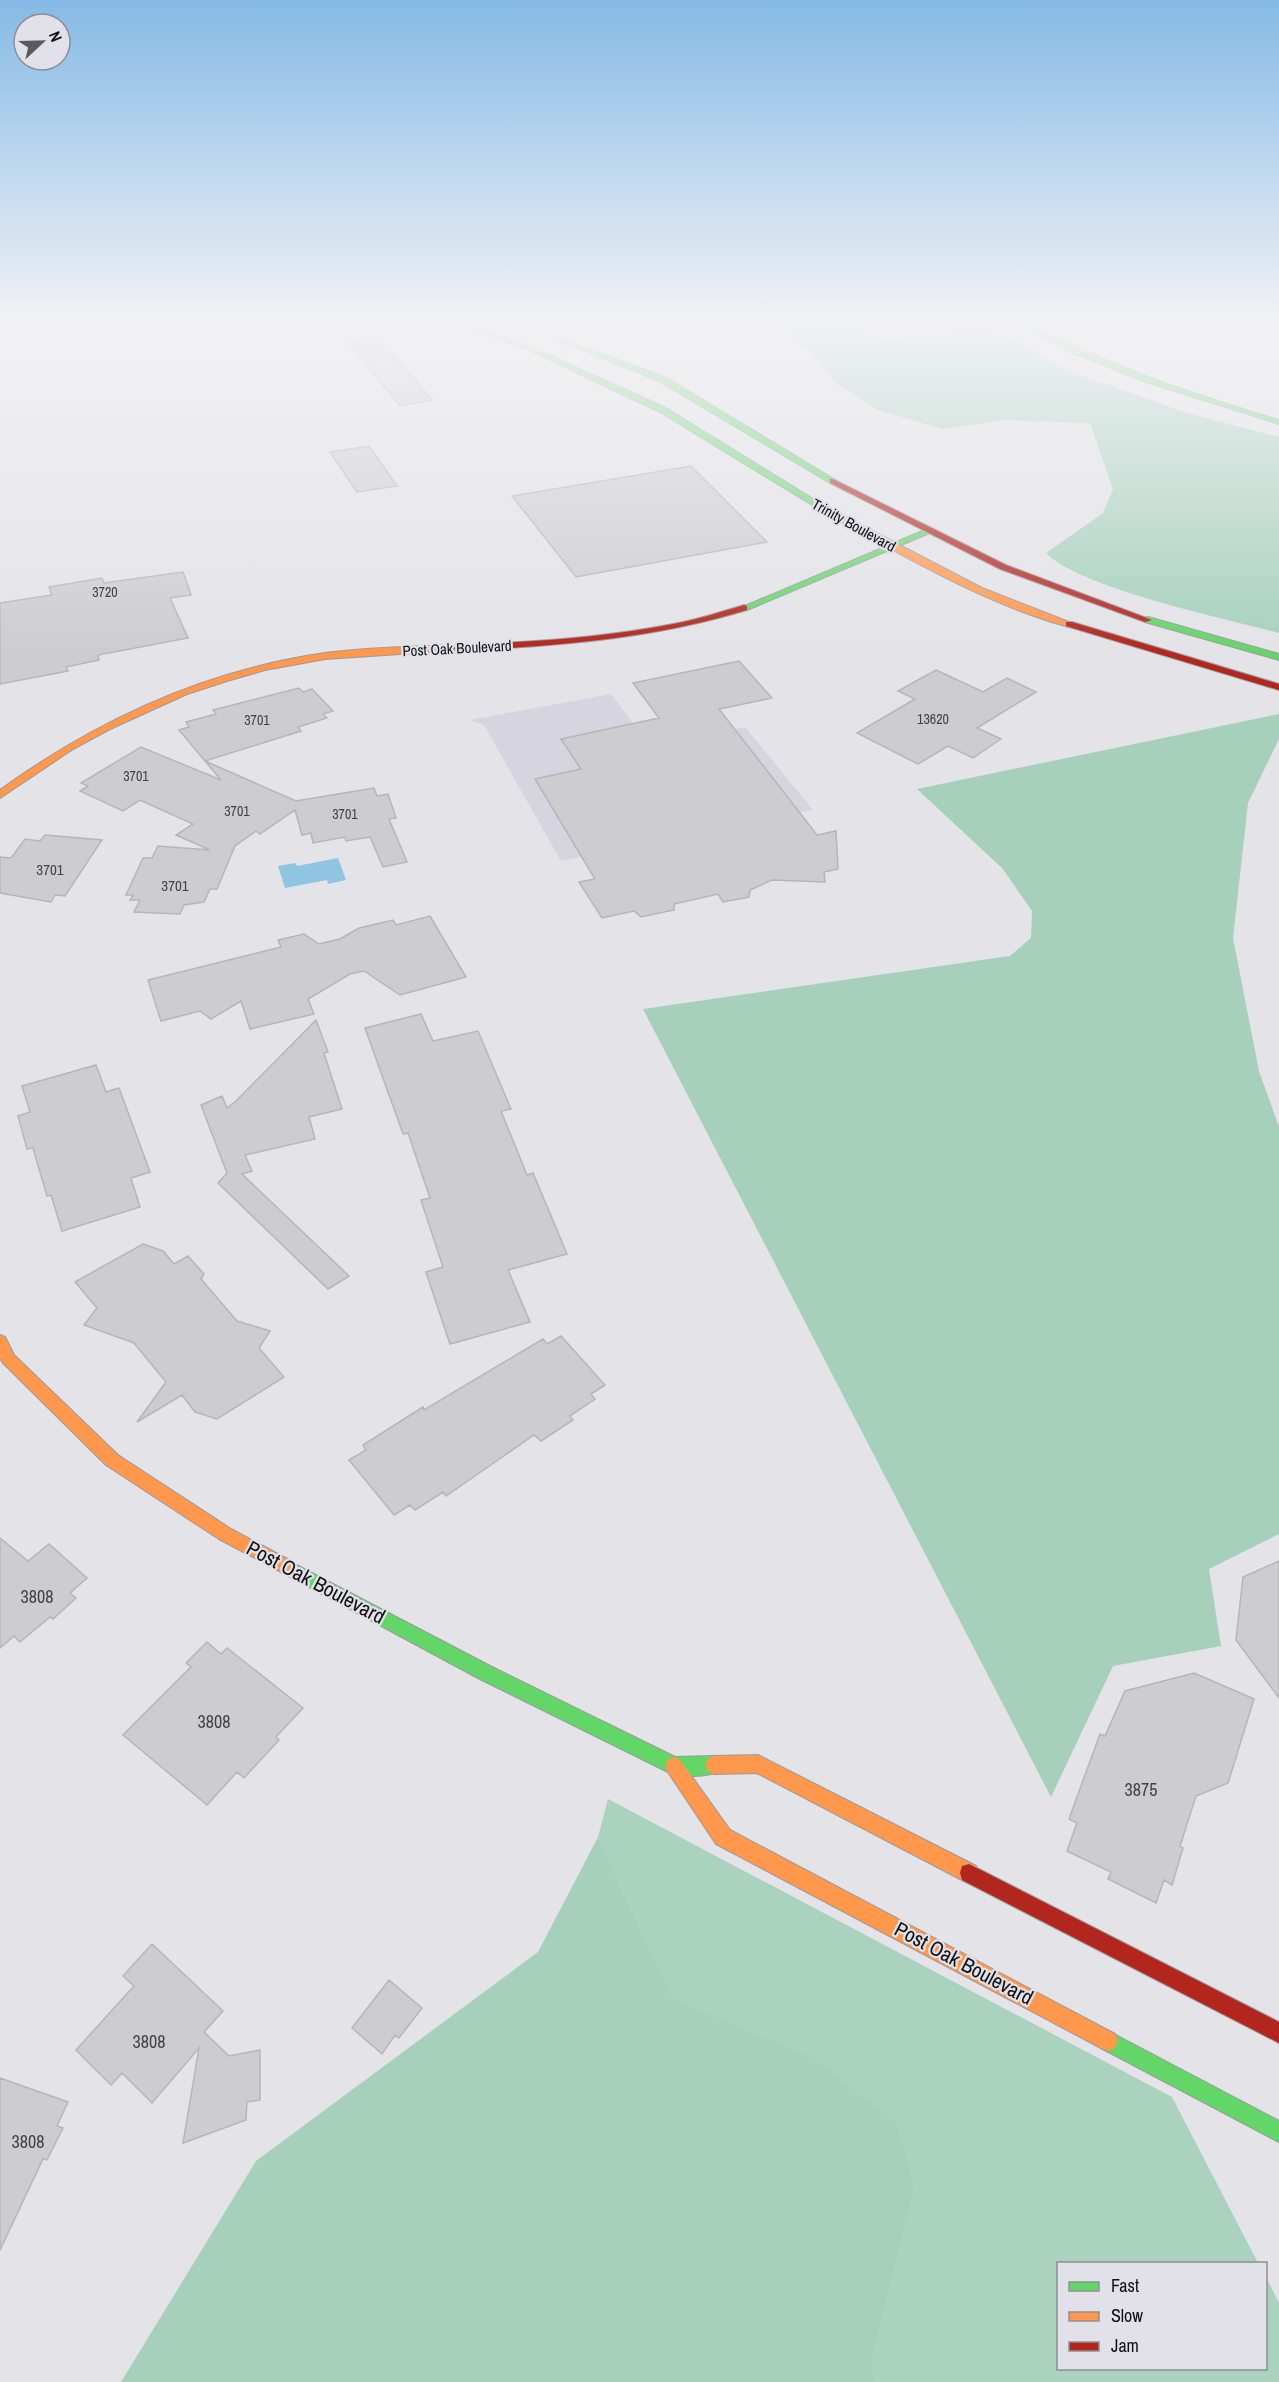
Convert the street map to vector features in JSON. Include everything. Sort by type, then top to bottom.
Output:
[{"type":"street","name":"Trinity Boulevard","points":[[694,430],[732,455],[894,547],[999,597],[1062,622],[1279,687]]},
{"type":"street","name":"Trinity Boulevard","points":[[748,430],[858,496],[1003,567],[1076,596],[1150,621],[1279,657]]},
{"type":"street","name":"Post Oak Boulevard","points":[[0,795],[75,742],[165,700],[230,678],[295,662],[350,653],[549,643],[619,636],[686,624],[748,606],[928,532]]},
{"type":"street","name":"Post Oak Boulevard","points":[[0,1341],[8,1359],[112,1460],[225,1534],[484,1672],[675,1766],[758,1764],[1279,2033]]},
{"type":"street","name":"Post Oak Boulevard","points":[[675,1766],[723,1837],[1279,2132]]},
{"type":"shaded area","points":[[611,694],[650,746],[745,727],[813,810],[561,861],[484,725],[470,720]]},
{"type":"green space","points":[[1092,430],[1253,430],[1279,437],[1279,633],[1191,611],[1121,590],[1090,579],[1064,566],[1046,553],[1103,513],[1113,489]]},
{"type":"green space","points":[[1279,714],[1279,739],[1248,803],[1233,938],[1259,1071],[1279,1127],[1279,1534],[1209,1569],[1221,1646],[1113,1666],[1051,1797],[643,1009],[1010,956],[1031,938],[1032,911],[1003,869],[917,789]]},
{"type":"green space","points":[[608,1799],[1172,2097],[1257,2262],[1057,2262],[1057,2370],[1267,2370],[1267,2279],[1279,2303],[1279,2382],[875,2382],[809,2055],[673,1998],[598,1837]]},
{"type":"green space","points":[[598,1837],[673,1998],[809,2055],[897,2124],[914,2186],[871,2359],[875,2382],[121,2382],[256,2161],[538,1952]]},
{"type":"water","points":[[338,858],[346,880],[328,884],[327,880],[285,888],[278,866],[295,863],[297,866]]},
{"type":"building","points":[[369,446],[397,486],[357,492],[330,452]]},
{"type":"building","points":[[691,466],[767,542],[576,577],[512,496]]},
{"type":"building","points":[[183,572],[191,595],[170,598],[188,638],[98,655],[99,660],[66,667],[68,671],[0,684],[0,603],[52,595],[49,587],[102,578],[104,583]]},
{"type":"building","points":[[739,661],[772,698],[719,709],[817,835],[836,831],[838,869],[824,872],[825,882],[772,880],[750,890],[749,897],[723,902],[718,894],[674,904],[674,910],[641,917],[634,911],[602,918],[579,882],[595,879],[535,779],[581,769],[561,739],[659,718],[633,683]]},
{"type":"building","points":[[936,670],[983,692],[1007,678],[1036,692],[977,728],[1001,739],[973,758],[948,746],[918,764],[857,733],[915,699],[898,691]]},
{"type":"building","points":[[299,688],[303,692],[312,689],[333,711],[323,714],[327,718],[298,727],[301,731],[205,761],[179,730],[189,727],[186,722],[216,714],[213,710]]},
{"type":"building","points":[[141,747],[221,780],[205,761],[296,801],[374,788],[377,796],[388,794],[396,818],[389,819],[407,862],[383,867],[370,837],[346,841],[345,837],[313,843],[311,833],[302,835],[295,810],[260,834],[256,831],[235,846],[217,889],[210,889],[204,902],[184,905],[180,914],[134,912],[140,900],[130,900],[133,895],[126,895],[143,858],[152,858],[158,846],[210,850],[176,835],[193,824],[140,800],[123,811],[80,791],[88,786],[81,783]]},
{"type":"building","points":[[45,835],[102,840],[65,896],[55,895],[51,902],[0,893],[0,857],[11,858],[25,839],[40,841]]},
{"type":"building","points":[[430,916],[466,977],[400,995],[364,971],[350,974],[308,999],[314,1014],[250,1029],[241,1001],[211,1019],[200,1011],[161,1021],[148,980],[281,947],[278,940],[304,934],[319,944],[340,939],[359,928],[393,920],[396,925]]},
{"type":"building","points":[[421,1014],[433,1041],[478,1031],[511,1109],[501,1111],[527,1175],[533,1173],[567,1254],[508,1270],[530,1322],[450,1344],[426,1272],[443,1267],[421,1200],[430,1198],[408,1133],[403,1134],[365,1028]]},
{"type":"building","points":[[316,1020],[328,1052],[324,1053],[342,1109],[309,1117],[315,1139],[245,1155],[252,1171],[242,1174],[349,1276],[328,1289],[218,1183],[227,1173],[201,1105],[222,1096],[227,1108]]},
{"type":"building","points":[[96,1065],[106,1092],[119,1088],[150,1172],[131,1178],[140,1207],[62,1231],[51,1195],[47,1196],[33,1148],[27,1149],[18,1116],[30,1112],[22,1086]]},
{"type":"building","points":[[143,1244],[163,1251],[174,1264],[188,1256],[204,1274],[201,1279],[237,1321],[270,1331],[259,1348],[284,1377],[217,1419],[195,1412],[182,1395],[137,1422],[166,1382],[134,1343],[84,1325],[97,1308],[75,1282]]},
{"type":"building","points":[[561,1336],[605,1385],[591,1394],[595,1399],[570,1416],[573,1420],[541,1441],[534,1435],[446,1496],[443,1492],[415,1510],[410,1505],[394,1515],[349,1460],[366,1450],[363,1445],[423,1407],[424,1410],[543,1339],[547,1344]]},
{"type":"building","points":[[0,1538],[28,1561],[49,1544],[87,1578],[70,1593],[76,1598],[53,1619],[50,1617],[20,1642],[14,1636],[0,1648]]},
{"type":"building","points":[[1279,1561],[1279,1698],[1236,1640],[1243,1577]]},
{"type":"building","points":[[207,1642],[221,1654],[227,1648],[303,1708],[276,1737],[279,1740],[244,1778],[237,1772],[207,1805],[123,1735],[191,1667],[186,1663]]},
{"type":"building","points":[[1194,1673],[1254,1699],[1228,1783],[1196,1796],[1180,1846],[1183,1848],[1172,1885],[1164,1880],[1156,1903],[1108,1879],[1111,1872],[1067,1851],[1077,1823],[1069,1819],[1100,1734],[1105,1736],[1125,1691]]},
{"type":"building","points":[[152,1944],[223,2011],[204,2032],[229,2056],[260,2050],[260,2100],[247,2102],[246,2120],[183,2143],[199,2048],[152,2103],[122,2073],[111,2085],[76,2050],[134,1986],[123,1976]]},
{"type":"building","points":[[389,1980],[422,2008],[399,2038],[395,2035],[382,2054],[352,2028]]},
{"type":"building","points":[[0,2078],[68,2102],[57,2126],[63,2128],[47,2160],[43,2159],[0,2250]]},
{"type":"traffic: fast","points":[[696,430],[835,515]]},
{"type":"traffic: fast","points":[[748,430],[833,481]]},
{"type":"traffic: fast","points":[[744,608],[928,532]]},
{"type":"traffic: fast","points":[[1148,620],[1279,657]]},
{"type":"traffic: fast","points":[[287,1567],[484,1672],[674,1766],[714,1765]]},
{"type":"traffic: fast","points":[[1108,2041],[1279,2132]]},
{"type":"traffic: slow","points":[[835,515],[979,590],[1069,624]]},
{"type":"traffic: slow","points":[[0,795],[34,770],[106,727],[144,708],[223,679],[264,667],[325,656],[457,648]]},
{"type":"traffic: slow","points":[[0,1341],[8,1359],[112,1460],[225,1534],[287,1567]]},
{"type":"traffic: slow","points":[[714,1765],[758,1764],[969,1873]]},
{"type":"traffic: slow","points":[[674,1766],[723,1837],[1108,2041]]},
{"type":"traffic: jam","points":[[833,481],[1003,567],[1148,620]]},
{"type":"traffic: jam","points":[[457,648],[566,642],[639,633],[674,627],[744,608]]},
{"type":"traffic: jam","points":[[1069,624],[1279,687]]},
{"type":"traffic: jam","points":[[969,1873],[1279,2033]]}]
